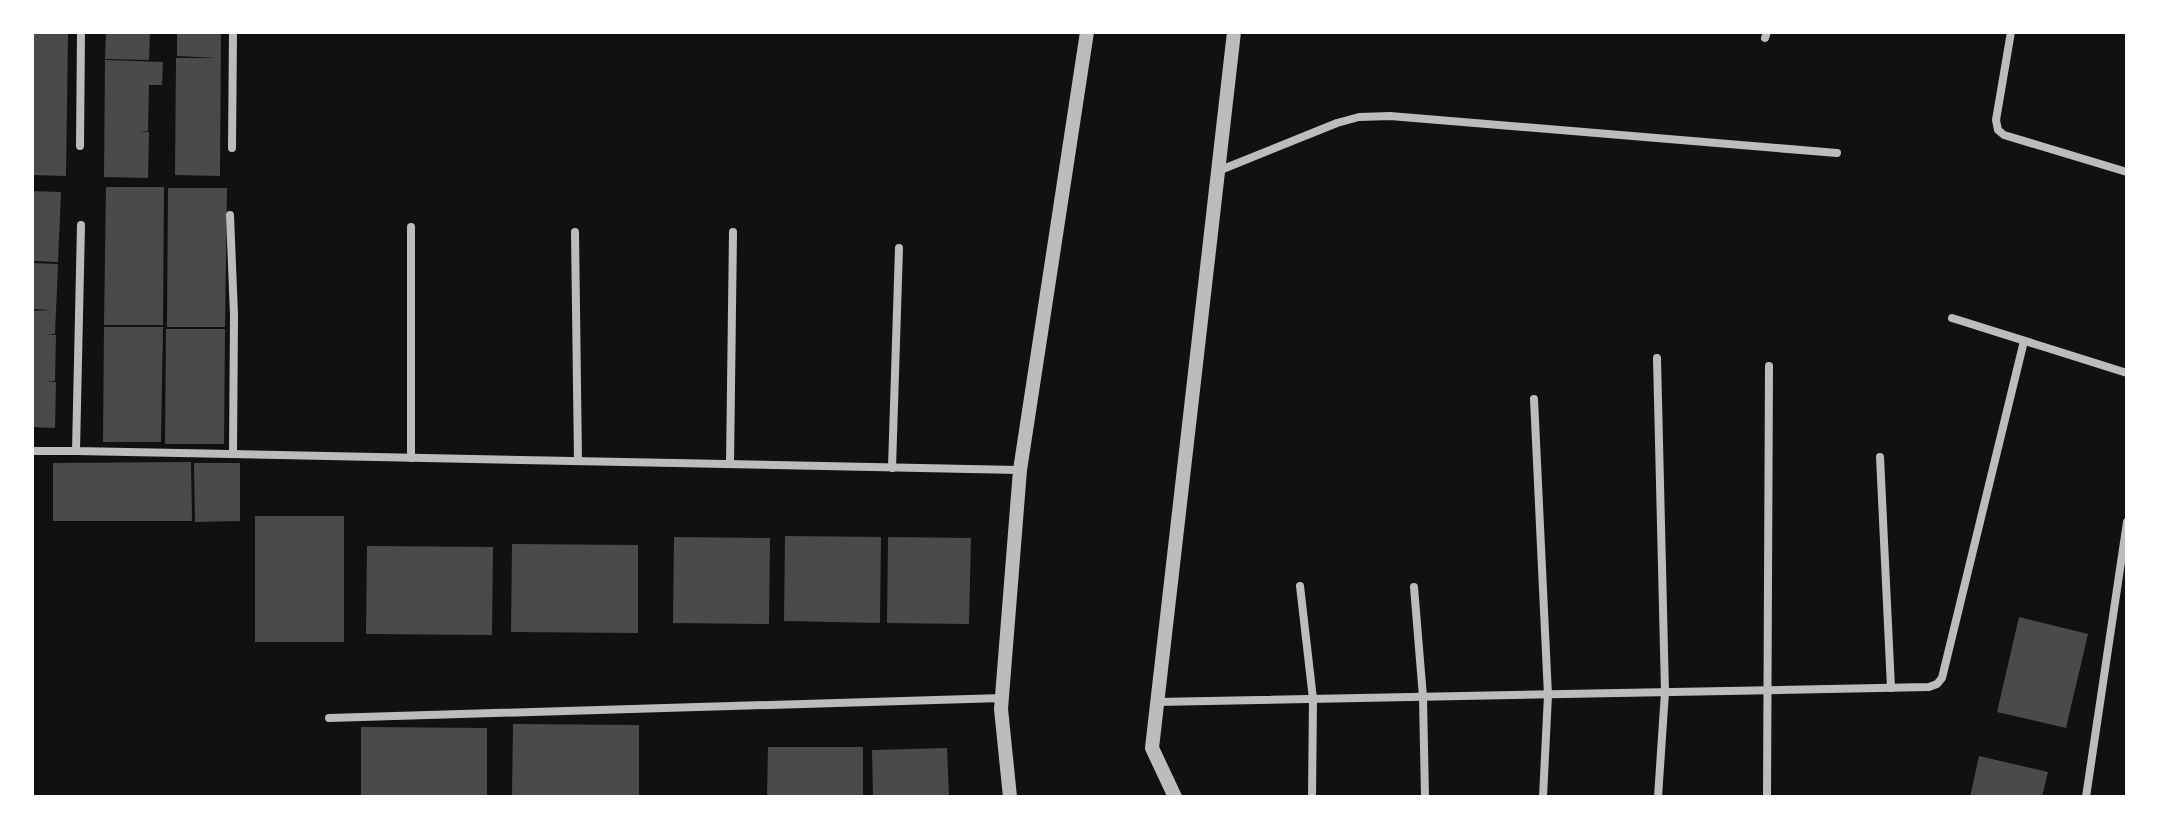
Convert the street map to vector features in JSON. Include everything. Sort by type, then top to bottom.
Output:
[{"type":"street","points":[[80,146],[81,32]]},
{"type":"street","points":[[232,148],[233,32]]},
{"type":"street","points":[[1010,797],[1002,698],[1020,470],[1087,32]]},
{"type":"street","points":[[1175,797],[1152,748],[1234,32]]},
{"type":"street","points":[[2011,32],[1996,120],[1998,130],[2004,135],[2127,172]]},
{"type":"street","points":[[1218,171],[1337,123],[1359,117],[1390,116],[1837,153]]},
{"type":"street","points":[[230,215],[234,315],[233,454]]},
{"type":"street","points":[[76,451],[81,225]]},
{"type":"street","points":[[411,227],[411,458]]},
{"type":"street","points":[[575,232],[578,461]]},
{"type":"street","points":[[730,464],[733,232]]},
{"type":"street","points":[[892,468],[899,248]]},
{"type":"street","points":[[1952,318],[2127,373]]},
{"type":"street","points":[[1157,702],[1891,688],[1937,684],[1942,678],[2024,341]]},
{"type":"street","points":[[1657,358],[1665,692],[1658,797]]},
{"type":"street","points":[[1767,797],[1769,366]]},
{"type":"street","points":[[1534,399],[1548,695],[1543,797]]},
{"type":"street","points":[[32,451],[1020,470]]},
{"type":"street","points":[[1880,457],[1891,688]]},
{"type":"street","points":[[2086,797],[2127,522]]},
{"type":"street","points":[[1300,586],[1313,699],[1312,797]]},
{"type":"street","points":[[1414,587],[1423,697],[1425,797]]},
{"type":"street","points":[[329,718],[1002,698]]},
{"type":"building","points":[[32,32],[68,32],[66,176],[32,175]]},
{"type":"building","points":[[106,32],[150,32],[149,60],[105,59]]},
{"type":"building","points":[[177,32],[221,32],[220,176],[175,175],[176,58],[217,58],[177,56]]},
{"type":"building","points":[[105,60],[163,62],[162,85],[149,85],[148,131],[139,131],[149,132],[148,178],[104,177]]},
{"type":"building","points":[[106,187],[164,187],[163,325],[104,325]]},
{"type":"building","points":[[168,188],[227,188],[225,327],[167,327]]},
{"type":"building","points":[[32,191],[61,192],[58,262],[32,261]]},
{"type":"building","points":[[32,263],[58,264],[55,334],[46,335],[56,335],[55,381],[46,382],[56,382],[55,428],[32,427],[32,311],[52,310],[32,309]]},
{"type":"building","points":[[104,327],[163,327],[161,442],[103,442]]},
{"type":"building","points":[[166,329],[225,329],[224,444],[165,444]]},
{"type":"building","points":[[191,462],[192,521],[53,521],[53,463]]},
{"type":"building","points":[[194,463],[240,463],[240,521],[195,522]]},
{"type":"building","points":[[255,516],[344,516],[344,642],[255,642]]},
{"type":"building","points":[[785,536],[881,537],[880,623],[784,621]]},
{"type":"building","points":[[674,537],[770,538],[769,624],[673,623]]},
{"type":"building","points":[[888,537],[971,538],[969,624],[887,623]]},
{"type":"building","points":[[512,544],[638,545],[638,633],[511,632]]},
{"type":"building","points":[[367,546],[493,547],[492,635],[366,634]]},
{"type":"building","points":[[2019,617],[2088,634],[2066,728],[1997,712]]},
{"type":"building","points":[[513,724],[639,725],[639,797],[512,797]]},
{"type":"building","points":[[361,727],[487,728],[487,797],[361,797]]},
{"type":"building","points":[[768,747],[863,747],[863,797],[767,797]]},
{"type":"building","points":[[947,748],[949,797],[873,797],[872,750]]},
{"type":"building","points":[[1979,756],[2048,772],[2042,797],[1970,797]]}]
